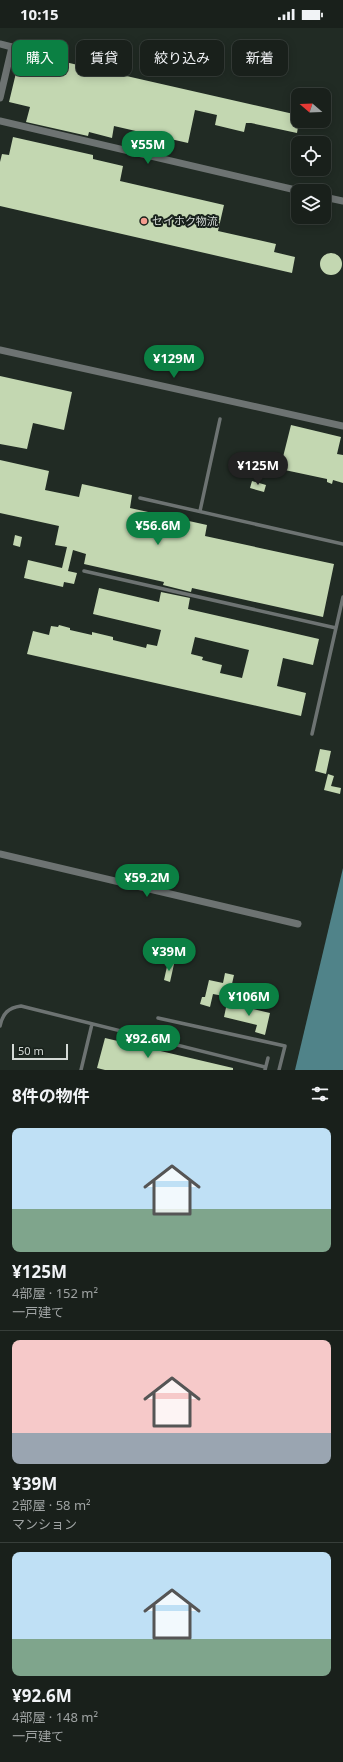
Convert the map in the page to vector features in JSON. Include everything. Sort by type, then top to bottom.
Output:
[{"type":"street","points":[[0,44],[12,47],[0,98]]},
{"type":"street","points":[[0,121],[291,189]]},
{"type":"street","points":[[331,198],[343,201]]},
{"type":"street","points":[[0,350],[343,426]]},
{"type":"street","points":[[0,854],[298,924]]},
{"type":"lane","points":[[200,511],[220,419]]},
{"type":"lane","points":[[140,498],[343,544]]},
{"type":"lane","points":[[84,571],[336,628]]},
{"type":"lane","points":[[312,734],[343,597]]},
{"type":"lane","points":[[0,1026],[2,1016],[7,1010],[21,1006],[265,1069],[268,1058]]},
{"type":"lane","points":[[158,1018],[285,1046],[279,1070]]},
{"type":"lane","points":[[81,1070],[92,1024]]},
{"type":"water","points":[[343,868],[343,1070],[295,1070]]},
{"type":"building","points":[[68,63],[76,65],[76,76],[127,76],[291,113],[291,128],[298,128],[297,133],[246,123],[244,132],[215,125],[217,115],[195,110],[188,143],[114,126],[112,138],[89,132],[88,136],[26,122],[30,107],[9,102],[15,76],[68,76]]},
{"type":"building","points":[[13,137],[93,155],[93,159],[123,166],[120,181],[224,205],[218,231],[276,244],[274,252],[295,257],[292,273],[0,206],[0,162],[2,154],[9,155]]},
{"type":"building","points":[[331,253],[339,256],[342,264],[339,272],[331,275],[323,272],[320,264],[323,256]]},
{"type":"building","points":[[0,376],[72,392],[64,430],[33,423],[27,449],[0,444]]},
{"type":"building","points":[[291,425],[341,437],[337,454],[343,455],[343,483],[333,480],[332,484],[327,482],[327,479],[280,469]]},
{"type":"building","points":[[0,460],[49,471],[45,490],[79,497],[82,484],[132,495],[130,508],[207,525],[205,536],[334,564],[323,617],[192,588],[191,592],[163,585],[164,582],[84,564],[86,554],[73,550],[68,571],[77,573],[74,584],[64,582],[63,587],[24,578],[28,560],[62,568],[67,547],[55,545],[59,526],[0,513]]},
{"type":"building","points":[[252,481],[266,485],[264,492],[250,488]]},
{"type":"building","points":[[15,535],[22,537],[20,547],[13,545]]},
{"type":"building","points":[[99,588],[159,602],[161,592],[190,598],[188,609],[319,639],[313,665],[283,658],[277,686],[306,693],[301,716],[27,654],[33,631],[49,635],[51,626],[58,627],[59,625],[70,628],[70,630],[92,635],[92,632],[113,637],[113,640],[146,648],[147,644],[157,646],[161,630],[93,614]],"holes":[[[195,637],[249,650],[242,678],[220,673],[222,665],[202,660],[203,657],[191,654]]]},
{"type":"building","points":[[320,749],[331,751],[326,774],[315,771]]},
{"type":"building","points":[[328,774],[334,776],[331,786],[341,788],[340,794],[324,790]]},
{"type":"building","points":[[168,962],[174,964],[170,982],[164,980]]},
{"type":"building","points":[[225,973],[234,975],[229,997],[213,994],[210,1007],[200,1004],[202,997],[205,997],[209,980],[223,983]]},
{"type":"building","points":[[227,1003],[270,1013],[265,1035],[255,1032],[257,1025],[224,1017]]},
{"type":"building","points":[[105,1038],[233,1068],[233,1070],[105,1070],[97,1068]]},
{"type":"place","name":"セイホク物流","points":[[144,221]]}]
